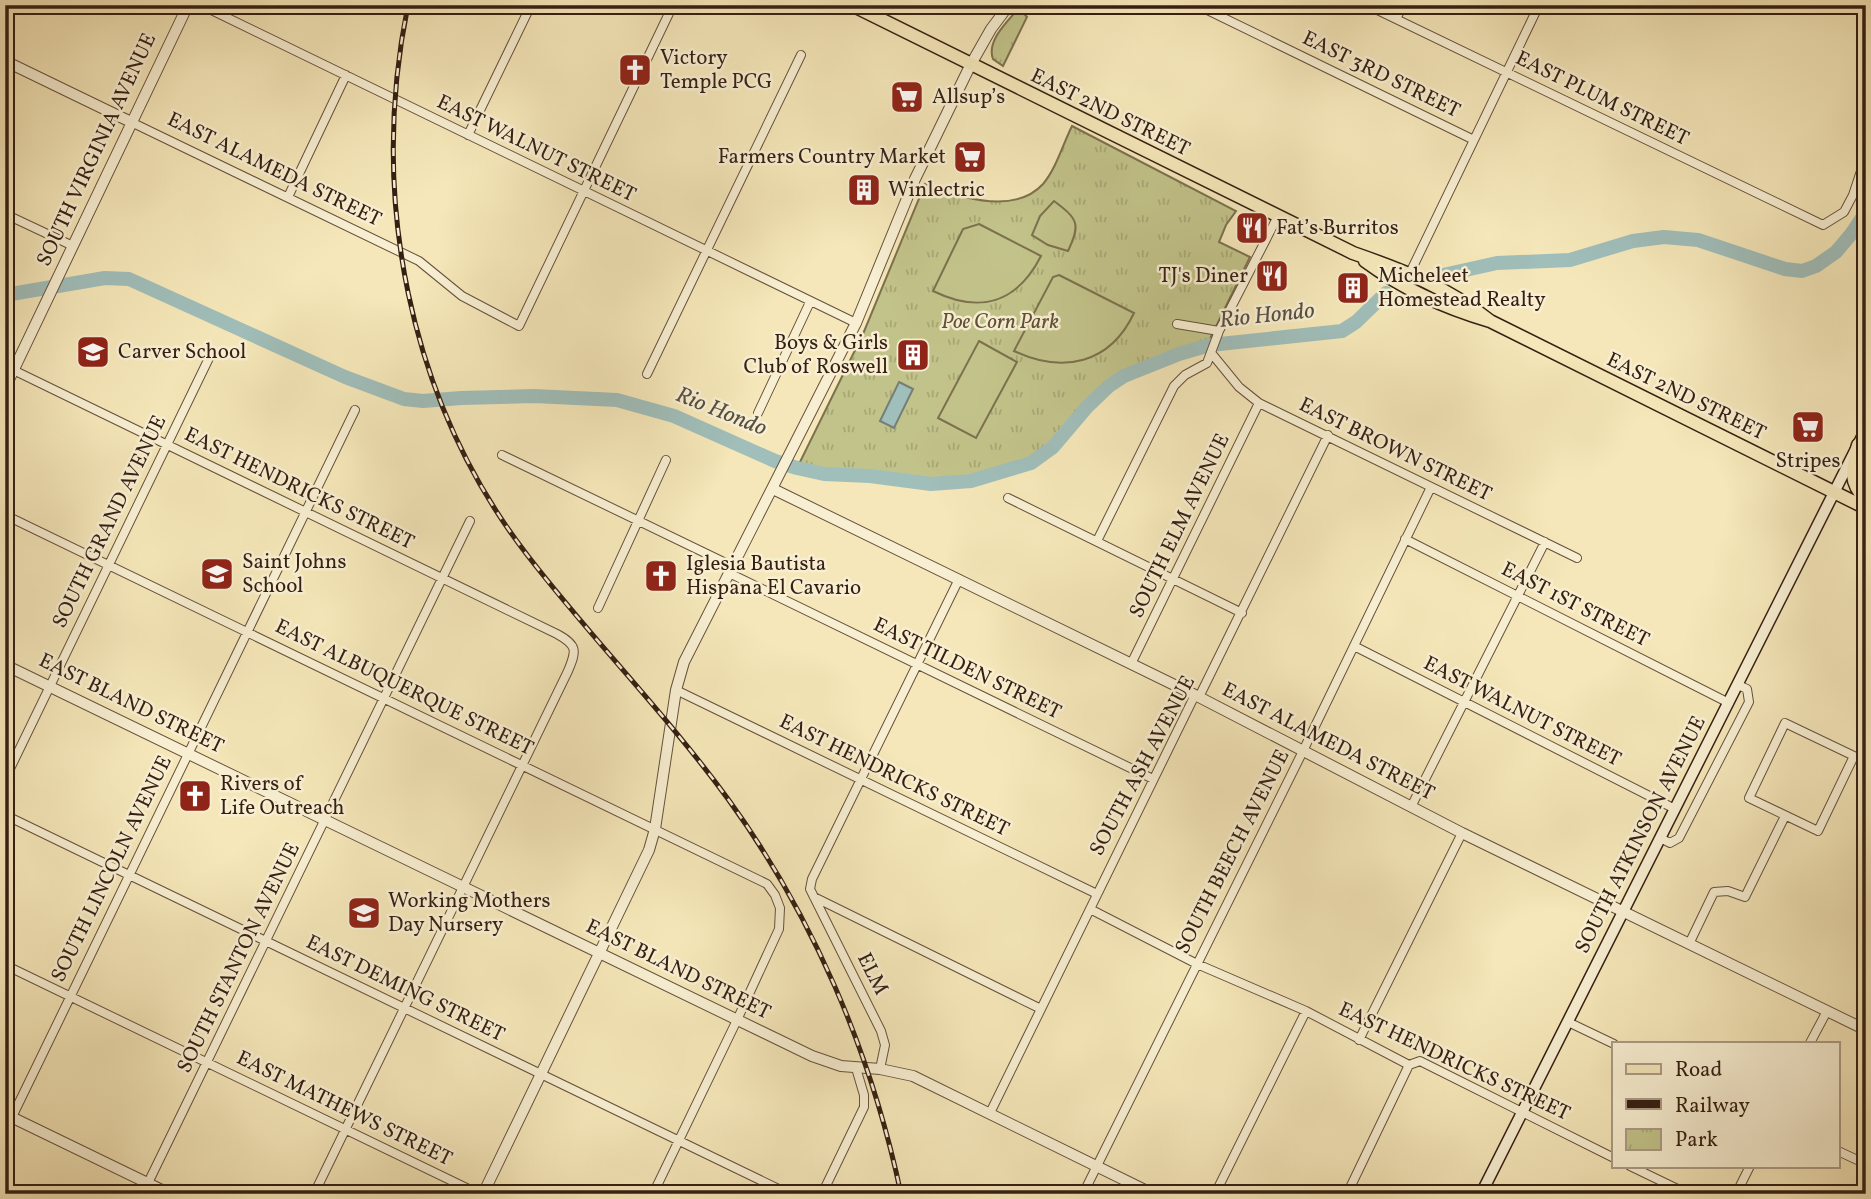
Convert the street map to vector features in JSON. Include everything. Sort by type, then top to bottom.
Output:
[{"type":"main road","name":"EAST 2ND STREET","points":[[852,5],[970,66],[1353,253],[1410,273],[1462,300],[1490,321]]},
{"type":"main road","name":"EAST 2ND STREET","points":[[1353,253],[1403,286],[1456,311],[1490,321],[1866,508]]},
{"type":"main road","name":"SOUTH ATKINSON AVENUE","points":[[1481,1194],[1866,429]]},
{"type":"main road","points":[[1858,445],[1851,470],[1852,479],[1855,488],[1866,500]]},
{"type":"street","name":"SOUTH VIRGINIA AVENUE","points":[[5,388],[9,368],[51,294],[188,5]]},
{"type":"street","name":"EAST WALNUT STREET","points":[[201,5],[856,323]]},
{"type":"street","points":[[468,135],[531,5]]},
{"type":"street","points":[[583,192],[673,5]]},
{"type":"street","points":[[481,1194],[646,858],[654,829],[676,690],[684,662],[856,323],[907,198],[970,66],[987,34],[1009,5]]},
{"type":"street","name":"EAST 3RD STREET","points":[[1197,5],[1474,140]]},
{"type":"street","name":"EAST PLUM STREET","points":[[1367,5],[1823,225],[1844,212],[1853,195],[1866,156]]},
{"type":"street","points":[[1396,19],[1403,5]]},
{"type":"street","points":[[1403,286],[1539,5]]},
{"type":"street","points":[[647,374],[801,55]]},
{"type":"street","name":"EAST ALAMEDA STREET","points":[[5,61],[419,261],[462,296],[519,326],[583,192]]},
{"type":"street","points":[[288,197],[346,75]]},
{"type":"street","points":[[5,214],[73,246]]},
{"type":"street","points":[[1097,541],[1174,386],[1185,375],[1207,363],[1218,334],[1278,216]]},
{"type":"street","points":[[758,413],[810,302]]},
{"type":"street","points":[[1177,324],[1218,334]]},
{"type":"street","name":"EAST BROWN STREET","points":[[1212,352],[1239,387],[1259,403],[1577,558]]},
{"type":"street","name":"SOUTH GRAND AVENUE","points":[[5,779],[211,356]]},
{"type":"street","name":"EAST HENDRICKS STREET","points":[[9,368],[568,640],[575,653],[521,764]]},
{"type":"street","name":"SOUTH ELM AVENUE","points":[[1131,664],[1259,403]]},
{"type":"street","name":"SOUTH LINCOLN AVENUE","points":[[9,1115],[130,875],[355,410]]},
{"type":"street","name":"SOUTH ASH AVENUE","points":[[990,1113],[1153,779],[1193,699],[1201,693],[1242,613],[1328,435]]},
{"type":"street","name":"EAST TILDEN STREET","points":[[502,455],[639,521],[917,664],[1153,779]]},
{"type":"street","points":[[598,608],[666,460]]},
{"type":"street","name":"SOUTH BEECH AVENUE","points":[[1083,1194],[1431,487]]},
{"type":"street","name":"EAST ALAMEDA STREET","points":[[773,489],[1197,696],[1623,913],[1866,1030]]},
{"type":"street","points":[[1008,498],[1242,613]]},
{"type":"street","name":"EAST ALBUQUERQUE STREET","points":[[5,515],[761,880],[771,888],[778,902],[781,915],[779,929],[737,1020]]},
{"type":"street","name":"SOUTH STANTON AVENUE","points":[[148,1183],[471,521]]},
{"type":"street","name":"EAST 1ST STREET","points":[[1405,539],[1729,703]]},
{"type":"street","points":[[1411,807],[1545,542]]},
{"type":"street","points":[[959,579],[812,879],[810,889],[814,897],[1041,1009]]},
{"type":"street","name":"EAST WALNUT STREET","points":[[1354,646],[1675,810]]},
{"type":"street","name":"EAST BLAND STREET","points":[[5,665],[827,1062],[913,1076],[1153,1194]]},
{"type":"street","points":[[1660,838],[1670,843],[1679,838],[1749,702],[1747,690],[1738,685]]},
{"type":"street","name":"EAST HENDRICKS STREET","points":[[676,690],[1097,894]]},
{"type":"street","points":[[1785,723],[1854,756],[1818,831],[1786,816],[1749,798],[1785,723]]},
{"type":"street","points":[[314,1194],[521,764]]},
{"type":"street","name":"EAST DEMING STREET","points":[[5,816],[789,1194]]},
{"type":"street","points":[[1689,944],[1714,892],[1728,891],[1745,897],[1786,816]]},
{"type":"street","points":[[1359,1040],[1462,833]]},
{"type":"street","name":"ELM","points":[[814,897],[881,1031],[885,1045],[880,1069]]},
{"type":"street","name":"EAST HENDRICKS STREET","points":[[1090,909],[1197,964],[1307,1011],[1409,1065],[1420,1061],[1612,1157]]},
{"type":"street","name":"EAST MATHEWS STREET","points":[[5,965],[481,1194]]},
{"type":"street","points":[[1215,1194],[1307,1011]]},
{"type":"street","points":[[1811,1042],[1827,1011]]},
{"type":"street","points":[[653,1194],[737,1020]]},
{"type":"street","points":[[1568,1022],[1612,1043]]},
{"type":"street","points":[[1347,1194],[1409,1065]]},
{"type":"street","points":[[822,1194],[864,1107],[864,1095],[856,1068]]},
{"type":"street","points":[[9,1115],[164,1192]]},
{"type":"street","points":[[1840,1152],[1866,1164]]},
{"type":"street","points":[[1634,1168],[1688,1194]]},
{"type":"street","points":[[1736,1194],[1749,1168]]},
{"type":"green space","points":[[1019,8],[1027,17],[1003,66],[993,59],[993,45],[999,32]]},
{"type":"green space","name":"Poe Corn Park","points":[[1072,126],[1236,211],[1219,242],[1250,257],[1207,345],[1148,365],[1121,379],[1097,397],[1051,451],[1032,463],[1004,474],[973,482],[943,484],[797,468],[863,334],[925,184],[985,201],[1017,199],[1031,194],[1048,178]]},
{"type":"green space","points":[[1054,201],[1075,223],[1075,234],[1068,251],[1048,245],[1032,235],[1040,216]]},
{"type":"green space","points":[[979,224],[1041,256],[1031,272],[1021,285],[996,300],[966,302],[933,291],[963,229]]},
{"type":"green space","points":[[1059,275],[1134,313],[1112,344],[1083,360],[1067,363],[1032,358],[1014,351],[1053,277]]},
{"type":"green space","points":[[979,341],[1017,362],[976,438],[938,418]]},
{"type":"water","points":[[899,382],[913,389],[894,428],[880,421]]},
{"type":"waterway","name":"Rio Hondo","points":[[1443,275],[1497,263],[1570,260],[1633,241],[1664,237],[1698,240],[1785,269],[1802,271],[1816,266],[1836,252],[1866,212]]},
{"type":"waterway","name":"Rio Hondo","points":[[5,295],[105,278],[129,279],[345,377],[404,399],[423,401],[534,396],[617,400],[674,416],[775,461],[797,468],[824,474],[870,476],[931,484],[971,481],[1031,463],[1053,447],[1087,407],[1124,376],[1210,345],[1342,331],[1356,322],[1386,293]]},
{"type":"railway","points":[[408,5],[397,77],[393,150],[397,222],[408,294],[427,364],[453,431],[487,496],[528,556],[704,768],[759,844],[787,890],[835,987],[855,1037],[873,1089],[901,1194]]},
{"type":"place","name":"Victory Temple PCG","points":[[635,70]]},
{"type":"place","name":"Allsup’s","points":[[907,97]]},
{"type":"place","name":"Farmers Country Market","points":[[970,157]]},
{"type":"place","name":"Winlectric","points":[[864,190]]},
{"type":"place","name":"Fat’s Burritos","points":[[1252,228]]},
{"type":"place","name":"TJ's Diner","points":[[1272,276]]},
{"type":"place","name":"Micheleet Homestead Realty","points":[[1353,288]]},
{"type":"place","name":"Carver School","points":[[93,352]]},
{"type":"place","name":"Boys & Girls Club of Roswell","points":[[913,355]]},
{"type":"place","name":"Stripes","points":[[1808,427]]},
{"type":"place","name":"Saint Johns School","points":[[217,574]]},
{"type":"place","name":"Iglesia Bautista Hispana El Cavario","points":[[661,576]]},
{"type":"place","name":"Rivers of Life Outreach","points":[[195,796]]},
{"type":"place","name":"Working Mothers Day Nursery","points":[[364,913]]}]
